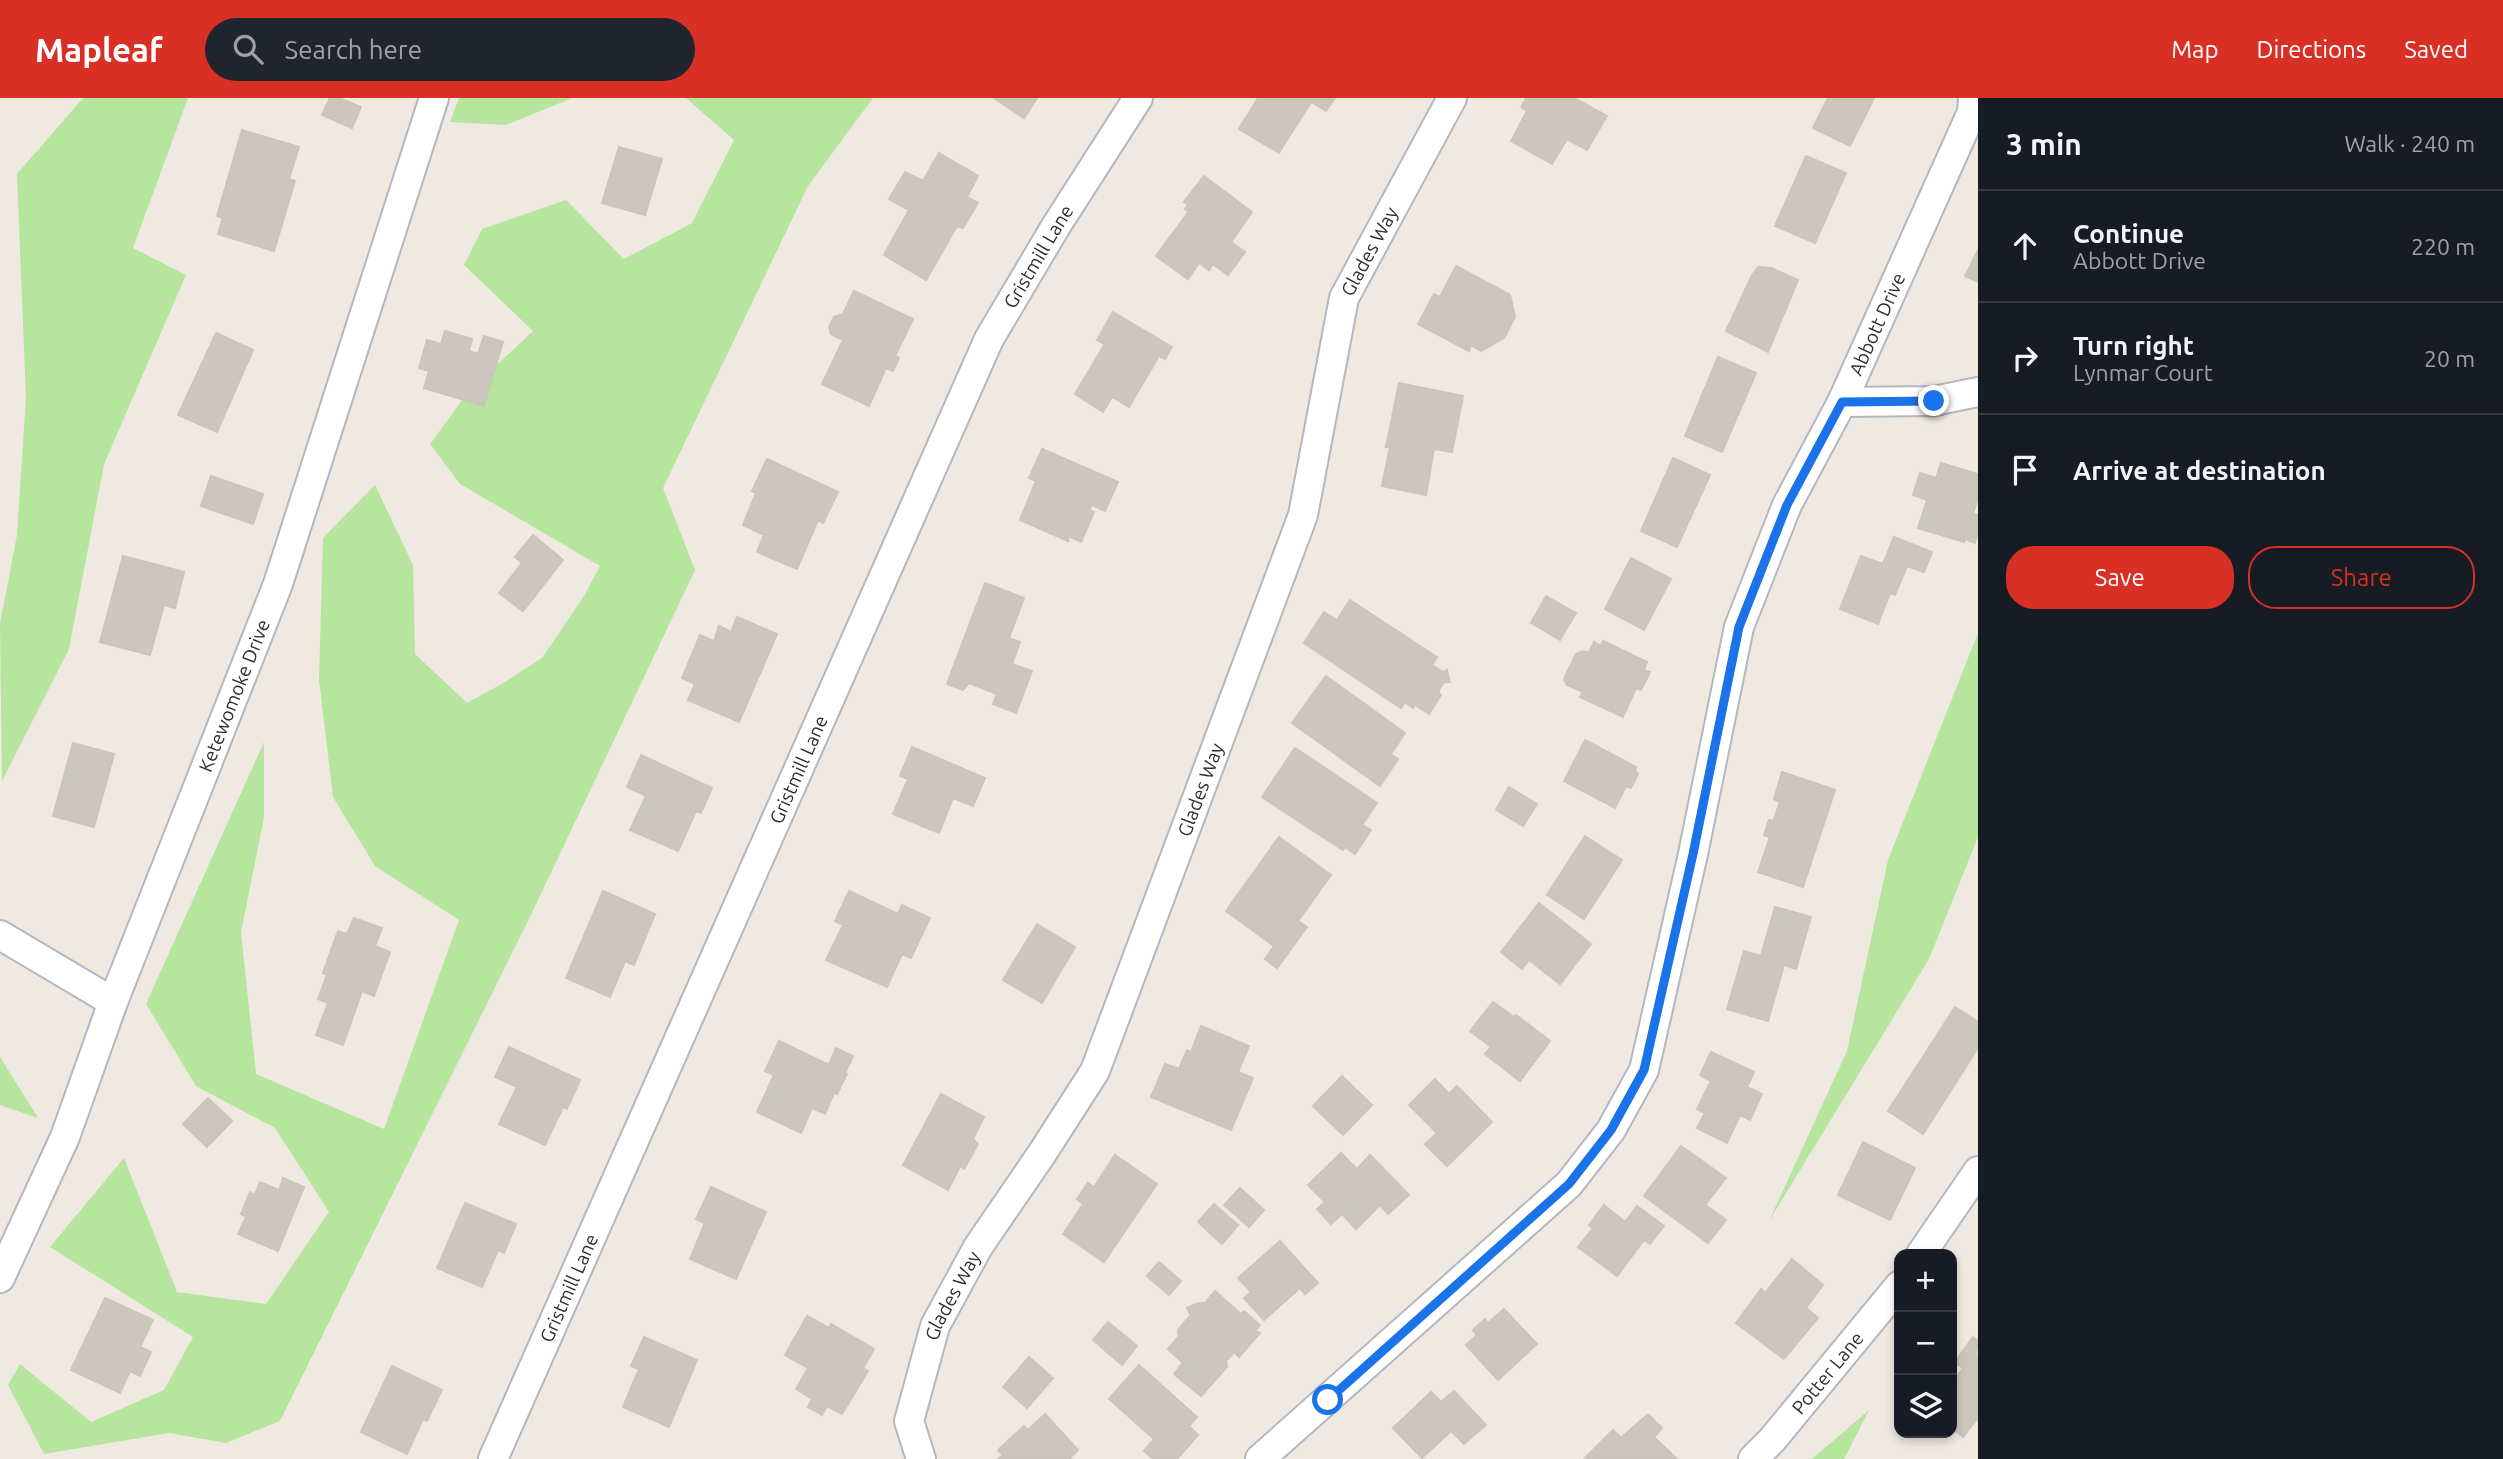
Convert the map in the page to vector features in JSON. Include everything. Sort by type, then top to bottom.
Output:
[{"type":"street","name":"Ketewomoke Drive","points":[[0,1279],[65,1137],[113,1002],[278,584],[434,98]]},
{"type":"street","name":"Gristmill Lane","points":[[493,1459],[989,339],[1056,226],[1138,98]]},
{"type":"street","name":"Glades Way","points":[[921,1459],[909,1421],[936,1326],[978,1247],[1095,1071],[1303,514],[1344,298],[1452,98]]},
{"type":"street","name":"Abbott Drive","points":[[1260,1459],[1569,1184],[1611,1130],[1644,1070],[1687,881],[1739,627],[1787,505],[1842,402],[1972,112],[1973,98]]},
{"type":"street","points":[[1842,402],[1934,401],[1978,392]]},
{"type":"street","points":[[0,935],[113,1002]]},
{"type":"street","points":[[1924,1249],[1978,1171]]},
{"type":"street","name":"Potter Lane","points":[[1753,1459],[1772,1440],[1894,1292]]},
{"type":"green space","points":[[83,98],[188,98],[133,248],[186,275],[104,464],[69,649],[2,781],[0,624],[17,535],[26,398],[17,174]]},
{"type":"green space","points":[[459,98],[572,98],[506,125],[450,122]]},
{"type":"green space","points":[[686,98],[873,98],[808,186],[663,488],[695,570],[528,921],[280,1421],[226,1443],[169,1433],[44,1454],[8,1385],[20,1364],[91,1422],[164,1390],[193,1337],[50,1247],[124,1158],[177,1292],[266,1304],[329,1212],[275,1128],[196,1086],[146,1004],[264,742],[264,818],[241,932],[256,1074],[384,1129],[459,920],[375,866],[333,797],[319,680],[323,538],[375,485],[413,565],[415,654],[467,703],[542,658],[584,596],[600,566],[460,484],[430,444],[469,391],[533,331],[464,265],[482,229],[566,200],[624,259],[692,223],[734,140]]},
{"type":"green space","points":[[1978,633],[1978,837],[1929,959],[1769,1221],[1847,1051],[1888,860]]},
{"type":"green space","points":[[0,1057],[38,1118],[0,1105]]},
{"type":"green space","points":[[1869,1410],[1844,1459],[1812,1459]]},
{"type":"building","points":[[330,98],[339,98],[361,107],[352,128],[322,115]]},
{"type":"building","points":[[994,98],[1037,98],[1024,118]]},
{"type":"building","points":[[1258,98],[1335,98],[1326,111],[1311,102],[1279,153],[1239,129]]},
{"type":"building","points":[[1526,98],[1574,98],[1607,116],[1587,150],[1567,139],[1552,164],[1511,141],[1527,111],[1521,107]]},
{"type":"building","points":[[1828,98],[1874,98],[1850,146],[1813,128]]},
{"type":"building","points":[[242,130],[299,147],[289,179],[295,181],[274,251],[218,234],[223,218],[217,216]]},
{"type":"building","points":[[619,147],[662,159],[645,215],[602,203]]},
{"type":"building","points":[[939,153],[978,176],[967,197],[978,203],[963,228],[957,226],[926,280],[884,255],[909,210],[889,199],[905,172],[923,181]]},
{"type":"building","points":[[1806,156],[1846,173],[1815,243],[1775,226]]},
{"type":"building","points":[[1204,176],[1252,212],[1231,242],[1245,252],[1228,275],[1213,264],[1209,270],[1199,263],[1188,279],[1156,256],[1189,211],[1185,209],[1188,204],[1184,202]]},
{"type":"building","points":[[1978,250],[1978,282],[1965,276]]},
{"type":"building","points":[[1456,266],[1510,295],[1515,317],[1504,338],[1481,351],[1471,345],[1469,351],[1418,324],[1434,294],[1440,297]]},
{"type":"building","points":[[1758,267],[1771,268],[1798,280],[1768,352],[1726,331]]},
{"type":"building","points":[[854,291],[913,319],[895,356],[899,358],[893,371],[886,368],[869,406],[822,384],[843,340],[831,334],[829,327],[834,317],[843,314]]},
{"type":"building","points":[[1113,312],[1172,347],[1165,359],[1159,356],[1129,407],[1112,397],[1103,412],[1075,394],[1105,344],[1097,340]]},
{"type":"building","points":[[445,331],[472,339],[469,351],[478,354],[484,336],[503,342],[484,406],[424,388],[429,371],[419,368],[427,340],[441,344]]},
{"type":"building","points":[[216,333],[253,350],[217,432],[178,415]]},
{"type":"building","points":[[1718,357],[1756,373],[1722,452],[1685,436]]},
{"type":"building","points":[[1399,383],[1463,396],[1452,452],[1434,449],[1426,495],[1382,486],[1390,447],[1386,447]]},
{"type":"building","points":[[1042,449],[1118,482],[1105,511],[1092,505],[1089,510],[1094,512],[1081,542],[1069,536],[1068,541],[1020,520],[1036,481],[1029,478]]},
{"type":"building","points":[[1673,458],[1710,475],[1677,547],[1641,531]]},
{"type":"building","points":[[767,459],[838,492],[823,523],[818,520],[797,569],[757,552],[764,535],[743,525],[756,493],[752,491]]},
{"type":"building","points":[[1941,463],[1978,474],[1978,498],[1973,514],[1978,515],[1975,543],[1918,528],[1927,500],[1913,495],[1920,473],[1936,478]]},
{"type":"building","points":[[211,476],[263,494],[253,524],[201,506]]},
{"type":"building","points":[[533,535],[563,560],[523,611],[499,593],[522,563],[515,557]]},
{"type":"building","points":[[1894,537],[1932,552],[1924,572],[1907,566],[1895,595],[1890,593],[1878,624],[1840,609],[1861,556],[1883,564]]},
{"type":"building","points":[[123,556],[184,572],[175,608],[164,605],[150,655],[100,642]]},
{"type":"building","points":[[1631,558],[1671,579],[1644,630],[1605,609]]},
{"type":"building","points":[[985,583],[1024,598],[1009,638],[1020,642],[1012,664],[1032,671],[1016,713],[993,704],[997,694],[969,683],[963,690],[947,684]]},
{"type":"building","points":[[1546,596],[1576,613],[1560,640],[1531,623]]},
{"type":"building","points":[[1350,600],[1437,657],[1432,665],[1443,672],[1447,670],[1450,682],[1443,683],[1438,692],[1441,695],[1429,714],[1405,702],[1401,708],[1304,643],[1324,612],[1337,620]]},
{"type":"building","points":[[737,617],[777,634],[739,722],[688,700],[695,684],[682,678],[700,635],[714,641],[719,626],[731,632]]},
{"type":"building","points":[[1603,641],[1647,662],[1644,670],[1650,672],[1641,690],[1636,688],[1623,717],[1580,697],[1583,692],[1567,685],[1564,679],[1576,654],[1583,651],[1589,653],[1594,642],[1601,646]]},
{"type":"building","points":[[1326,676],[1405,733],[1391,754],[1398,759],[1380,786],[1292,723]]},
{"type":"building","points":[[1585,740],[1636,767],[1638,774],[1631,788],[1626,786],[1615,808],[1564,781]]},
{"type":"building","points":[[73,743],[114,754],[94,827],[53,816]]},
{"type":"building","points":[[912,747],[985,778],[973,806],[953,798],[939,833],[893,814],[908,779],[900,776]]},
{"type":"building","points":[[1295,748],[1377,803],[1362,825],[1371,830],[1355,854],[1345,847],[1343,850],[1262,797]]},
{"type":"building","points":[[641,755],[712,788],[701,813],[696,811],[678,851],[630,830],[646,796],[627,787]]},
{"type":"building","points":[[1782,772],[1835,790],[1803,887],[1758,872],[1770,837],[1764,835],[1780,802],[1774,799]]},
{"type":"building","points":[[1509,787],[1537,804],[1523,826],[1496,810]]},
{"type":"building","points":[[1585,836],[1622,860],[1584,919],[1547,895]]},
{"type":"building","points":[[1279,837],[1331,875],[1298,921],[1307,927],[1277,968],[1265,959],[1274,946],[1226,911]]},
{"type":"building","points":[[603,891],[655,914],[634,965],[625,961],[610,997],[566,978]]},
{"type":"building","points":[[849,891],[898,914],[902,905],[930,918],[911,958],[902,954],[887,987],[826,960],[843,925],[835,921]]},
{"type":"building","points":[[1539,903],[1591,944],[1560,984],[1529,960],[1522,969],[1501,952]]},
{"type":"building","points":[[1775,907],[1811,917],[1796,969],[1784,965],[1768,1021],[1727,1009],[1744,951],[1761,956]]},
{"type":"building","points":[[354,918],[382,928],[375,946],[390,952],[374,996],[362,991],[343,1045],[316,1035],[328,1003],[318,999],[327,975],[323,973],[338,931],[347,934]]},
{"type":"building","points":[[1037,924],[1075,947],[1042,1003],[1003,980]]},
{"type":"building","points":[[1493,1002],[1514,1017],[1516,1015],[1550,1041],[1520,1081],[1485,1054],[1491,1047],[1470,1031]]},
{"type":"building","points":[[1955,1007],[1978,1022],[1978,1048],[1923,1134],[1888,1111]]},
{"type":"building","points":[[1201,1026],[1249,1046],[1238,1072],[1253,1078],[1231,1130],[1151,1097],[1165,1064],[1179,1069],[1187,1050],[1191,1052]]},
{"type":"building","points":[[779,1041],[829,1065],[836,1048],[853,1056],[845,1073],[847,1074],[837,1094],[834,1093],[825,1114],[812,1108],[801,1133],[757,1112],[774,1075],[765,1071]]},
{"type":"building","points":[[509,1047],[580,1080],[567,1109],[563,1107],[545,1145],[499,1124],[517,1087],[495,1077]]},
{"type":"building","points":[[1711,1052],[1754,1072],[1747,1087],[1762,1094],[1750,1120],[1740,1115],[1727,1143],[1697,1128],[1705,1113],[1697,1109],[1711,1081],[1700,1075]]},
{"type":"building","points":[[1342,1076],[1372,1105],[1343,1135],[1313,1106]]},
{"type":"building","points":[[1435,1079],[1449,1094],[1457,1086],[1492,1122],[1447,1166],[1425,1144],[1437,1133],[1409,1105]]},
{"type":"building","points":[[941,1094],[984,1117],[973,1139],[978,1144],[964,1169],[960,1166],[948,1190],[903,1165]]},
{"type":"building","points":[[208,1098],[232,1121],[207,1147],[183,1124]]},
{"type":"building","points":[[1863,1142],[1915,1168],[1890,1220],[1838,1195]]},
{"type":"building","points":[[1681,1146],[1726,1178],[1705,1205],[1726,1220],[1708,1243],[1644,1196]]},
{"type":"building","points":[[1341,1153],[1357,1169],[1370,1155],[1409,1195],[1388,1214],[1380,1205],[1356,1229],[1342,1214],[1331,1224],[1317,1209],[1325,1202],[1308,1185]]},
{"type":"building","points":[[1115,1155],[1157,1184],[1104,1262],[1063,1234],[1083,1204],[1077,1199],[1088,1183],[1094,1187]]},
{"type":"building","points":[[283,1178],[304,1187],[278,1251],[238,1234],[246,1217],[241,1214],[250,1192],[255,1195],[260,1182],[279,1190]]},
{"type":"building","points":[[711,1187],[766,1212],[736,1279],[690,1259],[705,1223],[696,1219]]},
{"type":"building","points":[[1240,1188],[1264,1210],[1249,1227],[1224,1205]]},
{"type":"building","points":[[465,1203],[516,1224],[504,1253],[498,1250],[482,1287],[437,1268]]},
{"type":"building","points":[[1214,1204],[1238,1225],[1222,1244],[1198,1222]]},
{"type":"building","points":[[1604,1205],[1625,1222],[1637,1206],[1664,1226],[1650,1244],[1644,1240],[1617,1276],[1578,1247],[1593,1228],[1589,1225]]},
{"type":"building","points":[[1280,1241],[1318,1283],[1305,1294],[1300,1288],[1264,1320],[1244,1298],[1251,1292],[1238,1278]]},
{"type":"building","points":[[1792,1259],[1823,1285],[1806,1308],[1818,1318],[1784,1359],[1736,1323],[1761,1289],[1765,1293]]},
{"type":"building","points":[[1159,1262],[1181,1281],[1169,1295],[1147,1276]]},
{"type":"building","points":[[1215,1291],[1241,1314],[1244,1311],[1260,1325],[1255,1331],[1260,1333],[1239,1357],[1234,1352],[1226,1361],[1227,1367],[1201,1396],[1174,1374],[1183,1363],[1168,1349],[1179,1336],[1178,1330],[1191,1315],[1187,1308],[1205,1303]]},
{"type":"building","points":[[105,1298],[153,1320],[140,1347],[151,1352],[140,1376],[130,1371],[120,1393],[71,1370]]},
{"type":"building","points":[[1504,1309],[1537,1344],[1498,1380],[1466,1345],[1477,1335],[1473,1330],[1485,1319],[1488,1323]]},
{"type":"building","points":[[807,1316],[829,1328],[831,1324],[874,1349],[863,1368],[868,1371],[842,1414],[827,1406],[822,1415],[808,1407],[812,1399],[796,1389],[808,1368],[785,1355]]},
{"type":"building","points":[[1108,1322],[1137,1346],[1122,1365],[1093,1340]]},
{"type":"building","points":[[644,1337],[697,1360],[669,1427],[623,1407],[639,1369],[631,1366]]},
{"type":"building","points":[[1973,1337],[1978,1341],[1978,1418],[1963,1437],[1957,1432],[1957,1377],[1963,1368],[1957,1364],[1957,1359]]},
{"type":"building","points":[[1029,1357],[1053,1378],[1027,1408],[1003,1387]]},
{"type":"building","points":[[1139,1365],[1197,1417],[1189,1426],[1198,1435],[1177,1459],[1153,1459],[1144,1451],[1154,1439],[1109,1399]]},
{"type":"building","points":[[392,1366],[442,1390],[427,1421],[423,1419],[407,1454],[361,1432]]},
{"type":"building","points":[[1454,1391],[1486,1425],[1464,1444],[1451,1431],[1422,1458],[1393,1428],[1431,1392],[1441,1402]]},
{"type":"building","points":[[1045,1414],[1078,1450],[1069,1459],[998,1459],[1003,1455],[998,1450],[1024,1426],[1028,1430]]},
{"type":"building","points":[[1648,1414],[1662,1428],[1654,1437],[1677,1459],[1584,1459],[1613,1430],[1621,1438]]},
{"type":"route","points":[[1328,1400],[1569,1184],[1611,1130],[1644,1070],[1693,854],[1739,627],[1787,505],[1842,402],[1934,401]]}]
